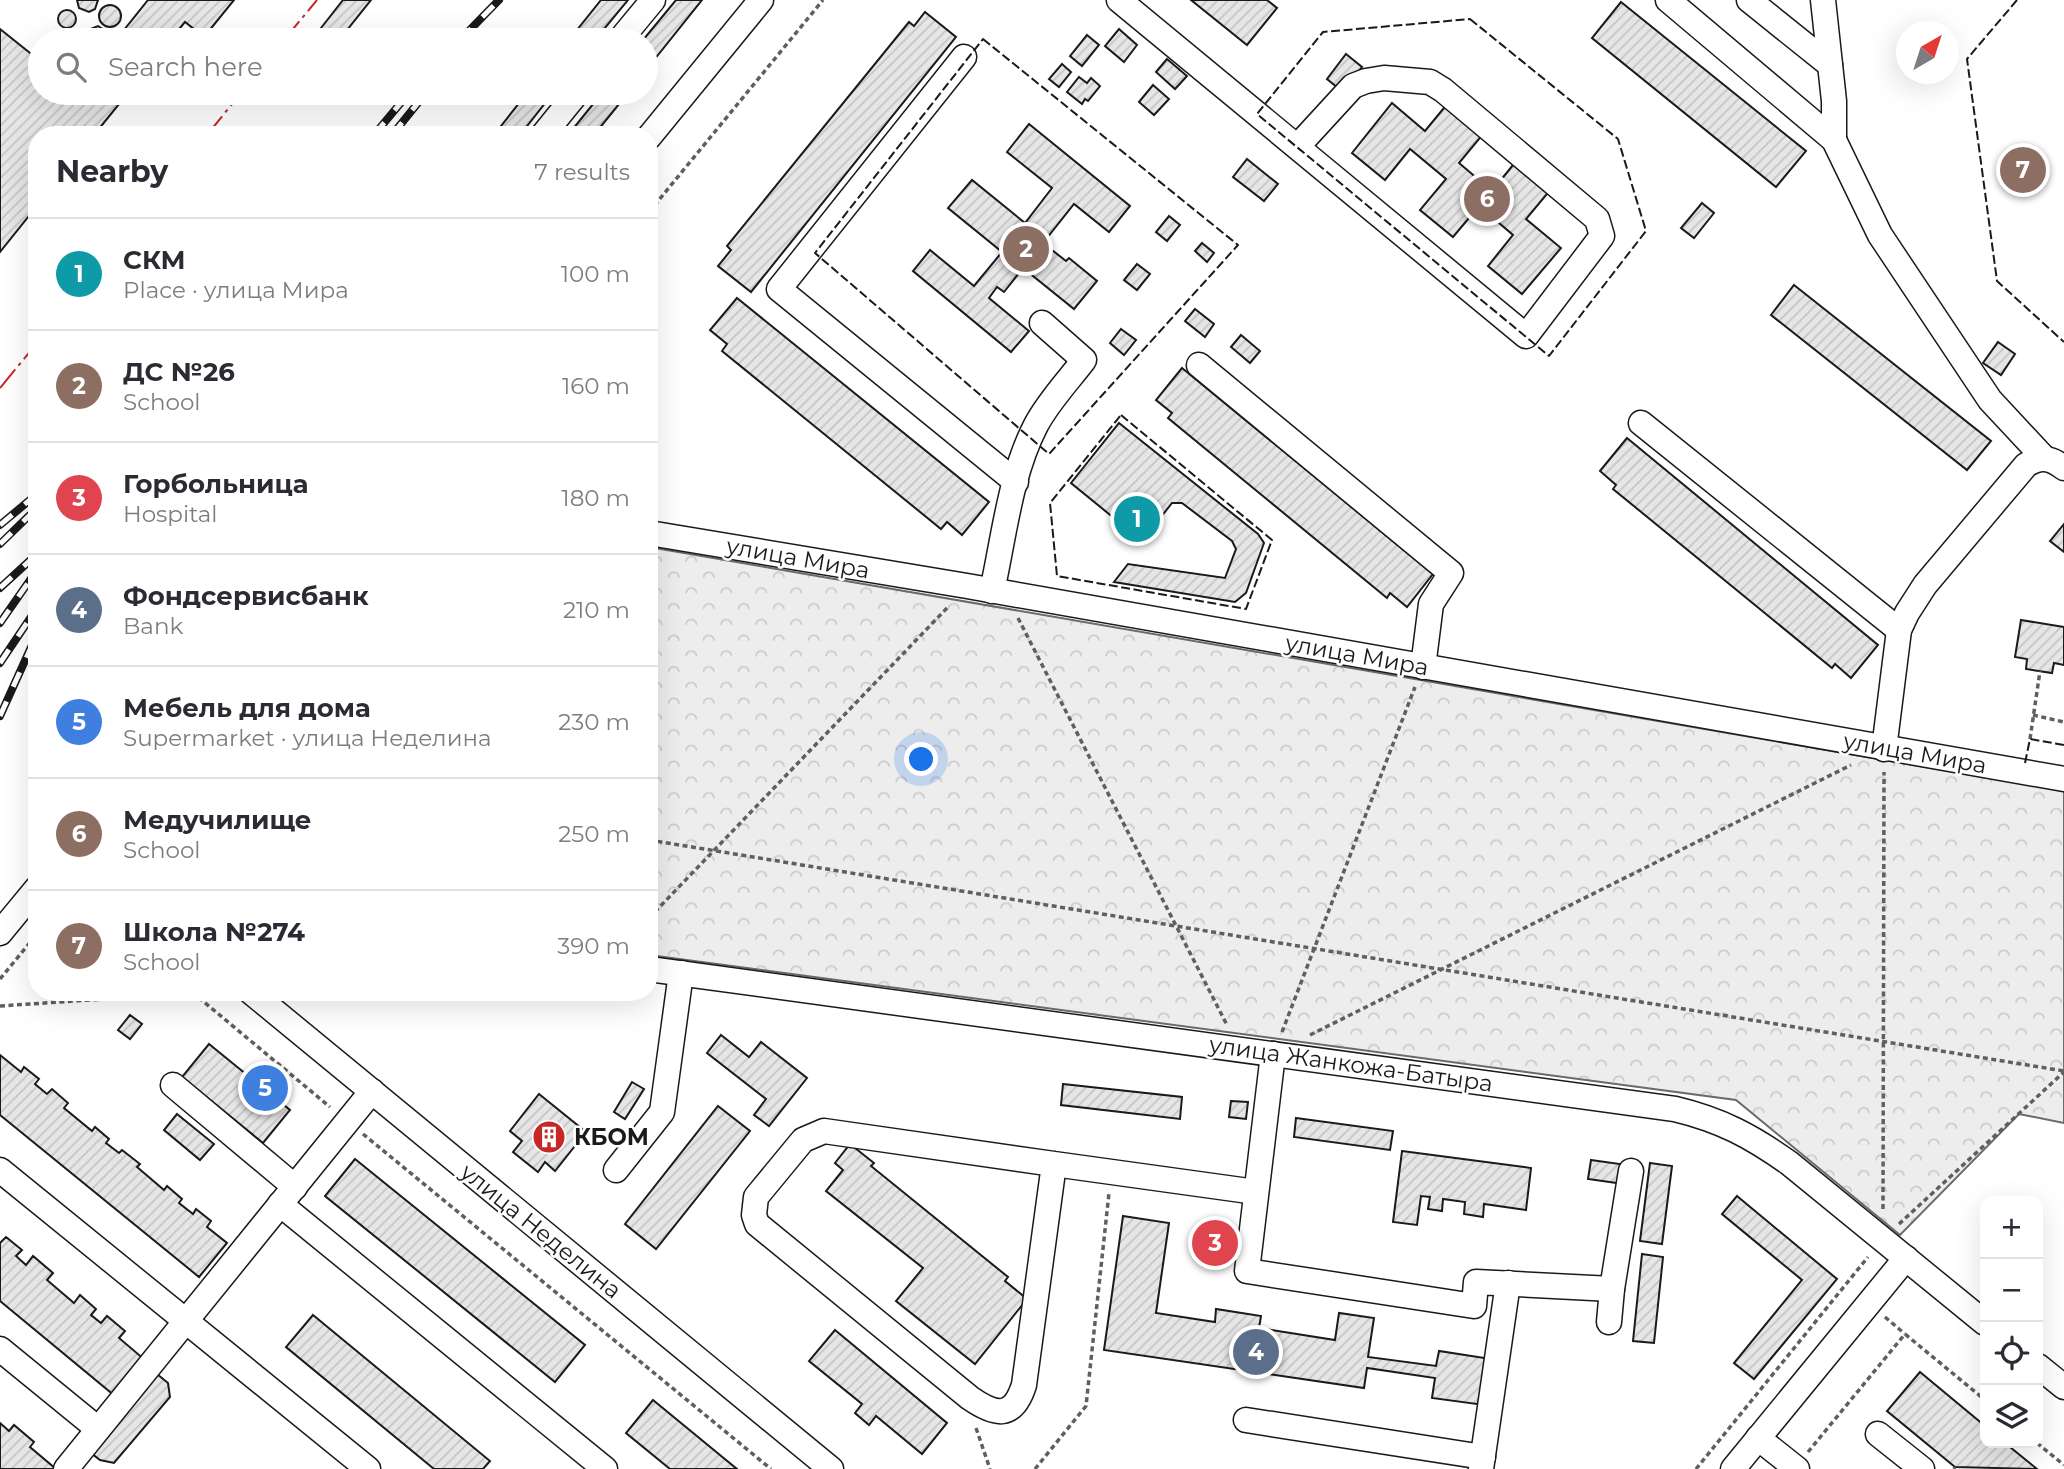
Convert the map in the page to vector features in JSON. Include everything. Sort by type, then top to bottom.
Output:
[{"type":"street","points":[[630,28],[653,0]]},
{"type":"street","points":[[658,126],[761,0]]},
{"type":"street","points":[[1119,0],[1257,114],[1526,336],[1602,236],[1597,219],[1430,82],[1384,78],[1353,86],[1297,147]]},
{"type":"street","points":[[1668,0],[1834,140]]},
{"type":"street","points":[[1749,0],[1830,65]]},
{"type":"street","points":[[1823,0],[1834,140],[1880,235],[1990,400],[2054,463]]},
{"type":"street","points":[[964,57],[779,289],[1016,482]]},
{"type":"street","points":[[550,126],[568,105]]},
{"type":"street","points":[[998,592],[1016,482],[1037,422],[1084,360],[1042,323]]},
{"type":"street","points":[[1199,365],[1451,573],[1431,604],[1423,667]]},
{"type":"street","points":[[1641,423],[1899,630]]},
{"type":"street","points":[[1884,749],[1899,630],[1915,599],[2026,465],[2054,463]]},
{"type":"street","name":"улица Мира","points":[[658,534],[967,586],[2064,779]]},
{"type":"street","points":[[0,933],[28,899]]},
{"type":"street","name":"улица Жанкожа-Батыра","points":[[658,970],[1275,1040],[1708,1117],[1756,1139],[1789,1163],[1984,1322]]},
{"type":"street","points":[[616,1170],[662,1112],[681,973]]},
{"type":"street","name":"улица Неделина","points":[[262,1001],[831,1469]]},
{"type":"street","points":[[1275,1040],[1247,1271],[1474,1306],[1476,1282],[1612,1289]]},
{"type":"street","points":[[173,1085],[288,1195],[605,1469]]},
{"type":"street","points":[[66,1469],[372,1091]]},
{"type":"street","points":[[1054,1164],[1024,1385],[1019,1399],[1009,1410],[998,1412],[985,1409],[970,1398],[757,1224],[754,1215],[756,1197],[803,1140],[824,1131],[1054,1164],[1111,1174],[1256,1192]]},
{"type":"street","points":[[0,1170],[368,1469]]},
{"type":"street","points":[[1609,1322],[1631,1171]]},
{"type":"street","points":[[1733,1469],[1906,1258]]},
{"type":"street","points":[[1246,1420],[1482,1463],[1508,1283]]},
{"type":"street","points":[[0,1349],[98,1429]]},
{"type":"street","points":[[2043,1370],[2064,1387]]},
{"type":"street","points":[[1878,1434],[1922,1469]]},
{"type":"street","points":[[1758,1438],[1796,1469]]},
{"type":"path","points":[[658,201],[823,0]]},
{"type":"path","points":[[658,909],[967,586]]},
{"type":"path","points":[[998,592],[1225,1024],[1237,1026]]},
{"type":"path","points":[[1275,1040],[1314,948],[1423,667]]},
{"type":"path","points":[[2030,739],[2040,671]]},
{"type":"path","points":[[2033,715],[2064,722]]},
{"type":"path","points":[[1306,1038],[1884,749],[1882,1239]]},
{"type":"path","points":[[658,841],[2064,1071]]},
{"type":"path","points":[[0,979],[28,945]]},
{"type":"path","points":[[0,1006],[74,1001]]},
{"type":"path","points":[[202,1001],[771,1469]]},
{"type":"path","points":[[1275,1040],[1293,1035]]},
{"type":"path","points":[[1696,1469],[1882,1239],[2064,1071]]},
{"type":"path","points":[[1035,1469],[1086,1406],[1111,1174]]},
{"type":"path","points":[[1796,1469],[1905,1334],[1980,1396]]},
{"type":"path","points":[[970,1398],[972,1415],[990,1469]]},
{"type":"path","points":[[2043,1448],[2064,1465]]},
{"type":"green space","points":[[658,549],[2064,791],[2064,1123],[2019,1114],[1900,1235],[1736,1100],[658,956]]},
{"type":"building","points":[[77,0],[98,0],[95,9],[89,12],[79,8]]},
{"type":"building","points":[[148,0],[234,0],[211,28],[193,28],[185,22],[180,28],[126,28]]},
{"type":"building","points":[[343,0],[371,0],[349,28],[321,28]]},
{"type":"building","points":[[601,0],[628,0],[605,28],[579,28]]},
{"type":"building","points":[[676,0],[702,0],[658,55],[658,28],[653,28]]},
{"type":"building","points":[[1191,0],[1267,0],[1277,8],[1247,45]]},
{"type":"building","points":[[1621,2],[1806,151],[1776,187],[1592,38]]},
{"type":"building","points":[[110,5],[118,8],[121,16],[118,24],[110,27],[102,24],[99,16],[102,8]]},
{"type":"building","points":[[67,10],[73,13],[76,19],[73,25],[67,28],[61,25],[58,19],[61,13]]},
{"type":"building","points":[[925,12],[956,37],[751,292],[718,266],[731,250],[727,246],[909,22],[914,26]]},
{"type":"building","points":[[0,29],[28,51],[28,105],[118,105],[101,126],[28,126],[28,217],[0,252]]},
{"type":"building","points":[[1119,29],[1137,45],[1124,62],[1105,46]]},
{"type":"building","points":[[1087,35],[1099,45],[1082,66],[1070,56]]},
{"type":"building","points":[[1346,54],[1362,67],[1343,92],[1327,79]]},
{"type":"building","points":[[1167,59],[1187,76],[1175,89],[1156,72]]},
{"type":"building","points":[[1062,64],[1071,72],[1059,87],[1049,79]]},
{"type":"building","points":[[1079,77],[1087,83],[1091,78],[1100,86],[1088,101],[1085,99],[1082,104],[1067,92]]},
{"type":"building","points":[[1153,85],[1169,99],[1154,115],[1139,102]]},
{"type":"building","points":[[1392,103],[1425,131],[1448,103],[1484,133],[1459,163],[1492,191],[1517,160],[1551,189],[1526,219],[1561,248],[1522,294],[1488,266],[1513,235],[1479,206],[1453,237],[1420,210],[1446,179],[1410,149],[1385,180],[1352,153]]},
{"type":"building","points":[[518,105],[544,105],[527,126],[501,126]]},
{"type":"building","points":[[592,105],[618,105],[601,126],[575,126]]},
{"type":"building","points":[[1029,124],[1130,206],[1109,232],[1074,204],[1043,243],[1066,261],[1069,258],[1097,281],[1074,309],[1023,268],[1004,292],[997,287],[989,298],[1029,331],[1011,352],[913,271],[930,250],[974,286],[1002,252],[948,208],[972,180],[1025,223],[1052,188],[1007,152]]},
{"type":"building","points":[[1247,159],[1278,184],[1264,201],[1233,177]]},
{"type":"building","points":[[1702,203],[1714,213],[1694,238],[1681,228]]},
{"type":"building","points":[[1169,216],[1180,225],[1167,241],[1156,232]]},
{"type":"building","points":[[1202,243],[1214,253],[1207,262],[1195,251]]},
{"type":"building","points":[[1137,264],[1150,274],[1137,290],[1124,280]]},
{"type":"building","points":[[1794,285],[1991,441],[1967,470],[1771,315]]},
{"type":"building","points":[[737,298],[989,502],[962,535],[947,522],[941,529],[722,351],[727,344],[710,330]]},
{"type":"building","points":[[1195,309],[1214,324],[1205,337],[1185,321]]},
{"type":"building","points":[[1121,329],[1136,340],[1124,355],[1110,343]]},
{"type":"building","points":[[1241,335],[1260,351],[1250,363],[1231,347]]},
{"type":"building","points":[[1998,342],[2015,354],[2001,375],[1983,363]]},
{"type":"building","points":[[1182,368],[1433,574],[1407,607],[1390,593],[1387,598],[1168,418],[1172,413],[1156,400]]},
{"type":"building","points":[[1119,423],[1258,534],[1264,543],[1246,593],[1235,602],[1114,582],[1128,564],[1225,578],[1236,549],[1232,541],[1182,503],[1172,503],[1142,541],[1071,483]]},
{"type":"building","points":[[1627,438],[1878,645],[1851,678],[1835,664],[1832,668],[1613,489],[1616,485],[1600,471]]},
{"type":"building","points":[[2064,524],[2064,552],[2050,541]]},
{"type":"building","points":[[2021,620],[2064,627],[2064,665],[2054,663],[2052,673],[2026,669],[2027,659],[2015,657]]},
{"type":"building","points":[[130,1015],[142,1024],[130,1039],[118,1030]]},
{"type":"building","points":[[721,1035],[749,1057],[761,1042],[807,1078],[769,1126],[754,1115],[766,1099],[707,1053]]},
{"type":"building","points":[[209,1044],[290,1110],[263,1143],[182,1077]]},
{"type":"building","points":[[0,1055],[21,1072],[24,1067],[39,1079],[35,1084],[47,1094],[52,1089],[68,1103],[64,1108],[92,1131],[95,1127],[109,1139],[106,1143],[119,1153],[122,1150],[140,1164],[137,1167],[164,1190],[167,1186],[182,1199],[179,1203],[193,1214],[196,1209],[211,1221],[207,1227],[227,1243],[199,1277],[0,1115]]},
{"type":"building","points":[[632,1082],[644,1089],[625,1119],[614,1112]]},
{"type":"building","points":[[1063,1084],[1182,1097],[1180,1119],[1061,1105]]},
{"type":"building","name":"КБОМ","points":[[539,1094],[586,1132],[555,1171],[545,1162],[538,1172],[513,1152],[522,1141],[510,1131]]},
{"type":"building","points":[[1231,1101],[1248,1102],[1246,1119],[1229,1117]]},
{"type":"building","points":[[718,1106],[750,1131],[656,1249],[625,1224]]},
{"type":"building","points":[[177,1114],[214,1144],[200,1160],[164,1130]]},
{"type":"building","points":[[1296,1118],[1393,1131],[1390,1150],[1294,1137]]},
{"type":"building","points":[[850,1144],[874,1163],[871,1166],[1008,1277],[1005,1281],[1027,1299],[975,1364],[896,1301],[923,1268],[826,1191],[843,1170],[835,1163]]},
{"type":"building","points":[[1402,1151],[1531,1168],[1526,1210],[1484,1204],[1483,1217],[1464,1214],[1465,1202],[1443,1199],[1442,1211],[1428,1209],[1430,1197],[1421,1196],[1417,1225],[1393,1222]]},
{"type":"building","points":[[355,1159],[585,1345],[555,1382],[325,1196]]},
{"type":"building","points":[[1591,1160],[1627,1165],[1624,1184],[1588,1179]]},
{"type":"building","points":[[1650,1163],[1672,1166],[1662,1244],[1640,1241]]},
{"type":"building","points":[[1737,1196],[1837,1279],[1754,1379],[1734,1363],[1802,1280],[1722,1214]]},
{"type":"building","points":[[1123,1216],[1169,1223],[1156,1313],[1215,1322],[1216,1309],[1261,1316],[1259,1328],[1335,1340],[1339,1313],[1374,1318],[1368,1357],[1436,1366],[1439,1351],[1491,1359],[1484,1405],[1432,1398],[1435,1378],[1367,1368],[1364,1388],[1104,1350]]},
{"type":"building","points":[[6,1237],[22,1250],[16,1256],[26,1265],[33,1256],[53,1273],[47,1280],[74,1303],[80,1295],[96,1309],[91,1315],[101,1323],[107,1316],[125,1331],[119,1338],[145,1360],[115,1396],[0,1301],[0,1243]]},
{"type":"building","points":[[1642,1254],[1663,1257],[1654,1343],[1633,1341]]},
{"type":"building","points":[[313,1315],[490,1461],[483,1469],[434,1469],[286,1347]]},
{"type":"building","points":[[835,1330],[947,1423],[922,1454],[876,1416],[869,1425],[855,1413],[862,1404],[809,1361]]},
{"type":"building","points":[[1920,1372],[1980,1422],[1980,1448],[2011,1448],[2037,1469],[1955,1467],[1887,1411]]},
{"type":"building","points":[[157,1374],[168,1383],[170,1397],[114,1463],[100,1460],[91,1453]]},
{"type":"building","points":[[653,1400],[737,1469],[670,1469],[626,1433]]},
{"type":"building","points":[[0,1423],[9,1431],[14,1425],[34,1442],[30,1447],[56,1469],[0,1469]]},
{"type":"railway","points":[[472,28],[499,0]]},
{"type":"railway","points":[[382,126],[399,105]]},
{"type":"railway","points":[[399,126],[416,105]]},
{"type":"railway","points":[[0,525],[28,502]]},
{"type":"railway","points":[[0,544],[28,517]]},
{"type":"railway","points":[[0,588],[28,562]]},
{"type":"railway","points":[[0,623],[28,583]]},
{"type":"railway","points":[[0,663],[28,621]]},
{"type":"railway","points":[[0,716],[28,654]]},
{"type":"fence","points":[[2017,0],[1967,59],[1997,281],[2064,342]]},
{"type":"fence","points":[[1470,19],[1618,139],[1646,231],[1549,356],[1257,114],[1323,32],[1470,19]]},
{"type":"fence","points":[[983,39],[1238,245],[1049,454],[815,253],[983,39]]},
{"type":"fence","points":[[1121,415],[1272,540],[1246,609],[1057,576],[1050,503],[1121,415]]},
{"type":"fence","points":[[2025,763],[2030,739],[2064,745]]},
{"type":"power","points":[[294,28],[317,0]]},
{"type":"power","points":[[214,126],[231,105]]},
{"type":"power","points":[[0,388],[28,354]]},
{"type":"place","name":"Школа №274","points":[[2023,170]]},
{"type":"place","name":"Медучилище","points":[[1487,199]]},
{"type":"place","name":"ДС №26","points":[[1026,249]]},
{"type":"place","name":"СКМ","points":[[1137,519]]},
{"type":"place","name":"Мебель для дома","points":[[265,1088]]},
{"type":"place","name":"КБОМ","points":[[549,1137]]},
{"type":"place","name":"Горбольница","points":[[1215,1243]]},
{"type":"place","name":"Фондсервисбанк","points":[[1256,1352]]}]
